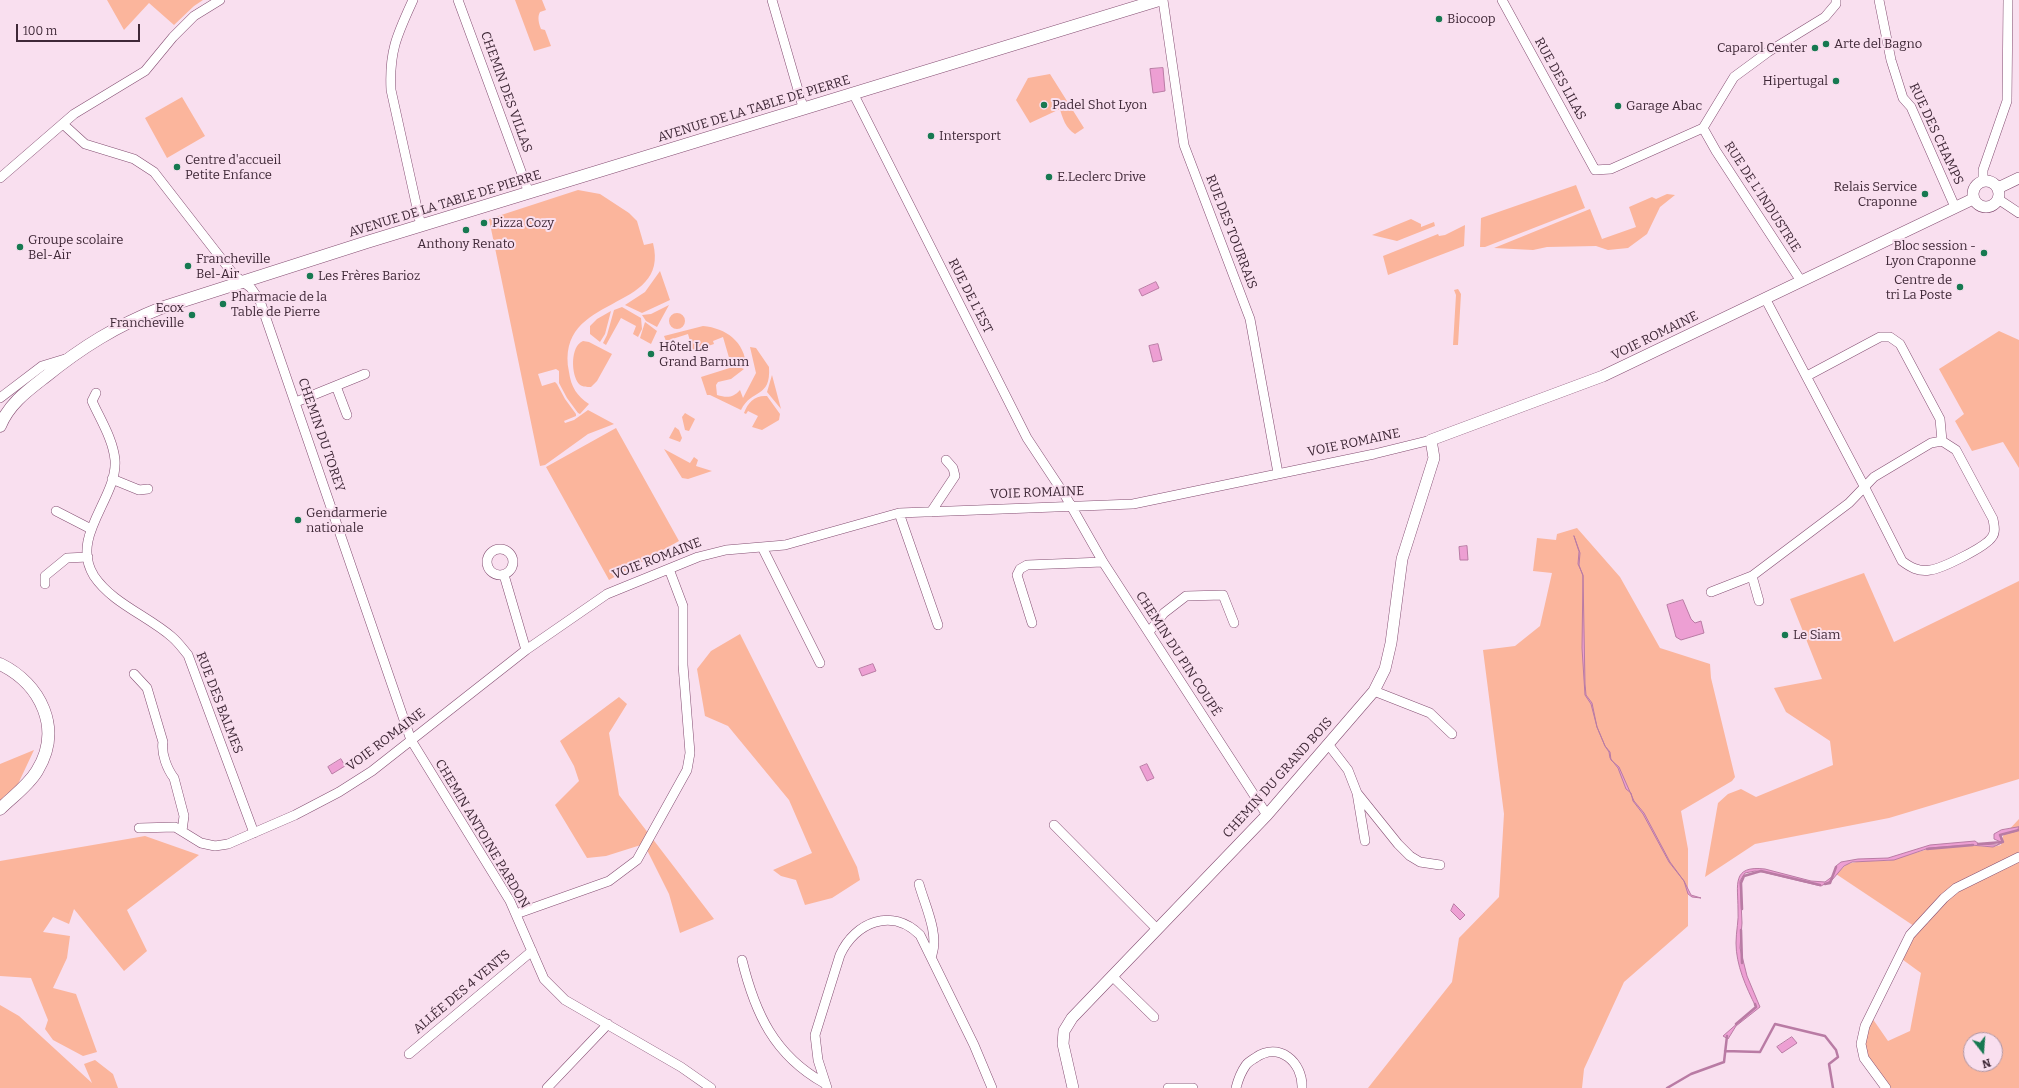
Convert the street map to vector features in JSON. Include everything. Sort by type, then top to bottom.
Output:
[{"type":"main road","name":"AVENUE DE LA TABLE DE PIERRE","points":[[0,426],[8,411],[22,395],[68,358],[96,339],[129,321],[242,282],[421,226],[639,160],[803,107],[1159,0]]},
{"type":"main road","points":[[0,664],[18,674],[33,689],[40,702],[48,731],[47,746],[36,772],[27,783],[0,809]]},
{"type":"street","points":[[0,178],[84,108],[145,71],[173,37],[194,16],[220,0]]},
{"type":"street","points":[[414,0],[393,47],[389,67],[390,90],[421,226]]},
{"type":"street","name":"CHEMIN DES VILLAS","points":[[458,0],[529,193]]},
{"type":"street","points":[[772,0],[803,107]]},
{"type":"street","name":"RUE DES TOURRAIS","points":[[1163,0],[1184,145],[1250,319],[1278,474]]},
{"type":"street","name":"RUE DES LILAS","points":[[1502,0],[1595,170],[1611,169],[1703,128]]},
{"type":"street","points":[[1703,128],[1734,78],[1768,52],[1825,17],[1836,4],[1836,0]]},
{"type":"street","name":"RUE DES CHAMPS","points":[[1879,0],[1891,60],[1903,98],[1911,107],[1955,207]]},
{"type":"street","points":[[1984,181],[1983,170],[2007,101],[2008,0]]},
{"type":"street","name":"RUE DE L'EST","points":[[853,93],[1027,438],[1071,506]]},
{"type":"street","name":"CHEMIN DU TOREY","points":[[63,124],[85,144],[134,159],[154,172],[227,266],[260,301],[411,740]]},
{"type":"street","name":"RUE DE L'INDUSTRIE","points":[[1703,128],[1716,151],[1801,281]]},
{"type":"street","points":[[2019,178],[1998,194],[1988,207],[1979,205],[1973,199],[1974,188],[1984,181],[1992,182],[1998,194],[2019,213]]},
{"type":"street","name":"VOIE ROMAINE","points":[[139,828],[174,827],[201,843],[215,846],[228,844],[254,833],[339,792],[372,771],[526,650],[607,594],[668,569],[716,552],[785,545],[899,514],[1133,504],[1374,454],[1431,440],[1604,376],[1973,199]]},
{"type":"street","points":[[1711,592],[1752,576],[1849,503],[1864,486],[1874,477],[1931,443],[1942,442],[1956,450],[1993,519],[1995,528],[1992,537],[1979,550],[1931,570],[1913,569],[1902,561],[1864,486],[1807,376],[1765,298]]},
{"type":"street","points":[[1807,376],[1880,337],[1890,337],[1900,344],[1940,419],[1942,442]]},
{"type":"street","points":[[0,398],[42,366],[68,358]]},
{"type":"street","points":[[296,402],[365,374]]},
{"type":"street","points":[[336,386],[347,415]]},
{"type":"street","name":"RUE DES BALMES","points":[[96,393],[92,401],[111,444],[115,461],[112,479],[91,529],[88,557],[93,574],[104,589],[173,638],[188,656],[254,833]]},
{"type":"street","name":"CHEMIN DU GRAND BOIS","points":[[1074,1088],[1063,1044],[1064,1031],[1072,1018],[1267,815],[1374,691],[1385,669],[1391,643],[1402,559],[1434,458],[1431,440]]},
{"type":"street","points":[[931,512],[955,476],[953,468],[946,460]]},
{"type":"street","points":[[112,479],[139,490],[148,489]]},
{"type":"street","name":"CHEMIN DU PIN COUPÉ","points":[[1071,506],[1103,562],[1267,815]]},
{"type":"street","points":[[56,511],[91,529]]},
{"type":"street","points":[[899,514],[938,625]]},
{"type":"street","points":[[762,547],[820,663]]},
{"type":"street","points":[[45,584],[45,576],[67,558],[88,557]]},
{"type":"street","points":[[1032,623],[1016,575],[1020,569],[1027,565],[1103,562]]},
{"type":"street","points":[[516,914],[609,881],[637,860],[686,770],[690,752],[684,685],[683,606],[668,569]]},
{"type":"street","points":[[504,575],[526,650]]},
{"type":"street","points":[[1752,576],[1759,601]]},
{"type":"street","points":[[1149,632],[1164,613],[1186,596],[1223,595],[1234,624]]},
{"type":"street","points":[[134,674],[147,688],[163,742],[162,748],[170,772],[174,778],[184,816],[182,831]]},
{"type":"street","points":[[1374,691],[1430,713],[1452,734]]},
{"type":"street","name":"CHEMIN ANTOINE PARDON","points":[[411,740],[510,901],[544,979],[565,1000],[681,1066],[711,1088]]},
{"type":"street","points":[[1328,744],[1348,770],[1357,793],[1366,841]]},
{"type":"street","points":[[1357,793],[1398,844],[1410,856],[1420,862],[1440,865]]},
{"type":"street","points":[[1054,825],[1157,929]]},
{"type":"street","points":[[1886,1088],[1864,1058],[1861,1044],[1865,1026],[1910,935],[1944,898],[1956,888],[2019,857]]},
{"type":"street","points":[[919,884],[934,935],[935,945],[932,955]]},
{"type":"street","points":[[825,1086],[818,1060],[815,1035],[840,955],[851,937],[860,929],[875,922],[891,920],[912,926],[920,934],[932,955],[974,1045],[992,1088]]},
{"type":"street","name":"ALLÉE DES 4 VENTS","points":[[409,1054],[532,951]]},
{"type":"street","points":[[742,960],[753,999],[771,1033],[795,1064],[825,1086]]},
{"type":"street","points":[[1112,976],[1154,1017]]},
{"type":"street","points":[[547,1088],[608,1024]]},
{"type":"street","points":[[1236,1088],[1246,1064],[1260,1055],[1275,1051],[1286,1055],[1296,1065],[1302,1081],[1302,1088]]},
{"type":"street","points":[[1168,1088],[1193,1088]]},
{"type":"shaded area","points":[[107,0],[203,0],[194,6],[174,25],[149,3],[124,30]]},
{"type":"shaded area","points":[[515,0],[542,0],[546,10],[540,12],[539,23],[541,29],[545,30],[551,46],[534,51]]},
{"type":"shaded area","points":[[1163,68],[1165,91],[1153,93],[1150,69]]},
{"type":"shaded area","name":"Padel Shot Lyon","points":[[1050,74],[1084,128],[1075,134],[1067,126],[1060,109],[1030,123],[1016,100],[1028,78]]},
{"type":"shaded area","points":[[182,97],[205,136],[167,158],[145,118]]},
{"type":"shaded area","points":[[1576,185],[1585,208],[1485,247],[1480,247],[1481,218]]},
{"type":"shaded area","points":[[578,190],[600,194],[629,213],[637,221],[644,245],[653,243],[654,266],[645,282],[630,294],[594,315],[578,328],[569,346],[569,372],[571,382],[581,398],[589,404],[580,414],[567,398],[559,383],[559,371],[556,369],[538,374],[542,386],[555,382],[557,384],[565,399],[576,414],[576,416],[564,421],[565,423],[574,420],[588,410],[614,424],[588,434],[545,465],[540,466],[489,219]]},
{"type":"shaded area","points":[[1667,194],[1675,195],[1660,207],[1647,234],[1628,248],[1608,250],[1596,246],[1547,247],[1533,250],[1494,248],[1590,209],[1602,239],[1636,227],[1629,207],[1652,197],[1656,199]]},
{"type":"shaded area","points":[[1411,219],[1421,224],[1421,227],[1434,222],[1435,226],[1397,241],[1372,235]]},
{"type":"shaded area","points":[[1465,225],[1464,246],[1388,275],[1383,256],[1438,234],[1439,236],[1445,235]]},
{"type":"shaded area","points":[[660,271],[670,300],[642,313],[625,305],[645,292]]},
{"type":"shaded area","points":[[1156,282],[1159,288],[1142,296],[1139,290]]},
{"type":"shaded area","points":[[1458,289],[1461,294],[1458,345],[1453,345],[1456,295],[1454,290]]},
{"type":"shaded area","points":[[669,305],[657,327],[646,321],[642,315],[651,314]]},
{"type":"shaded area","points":[[622,307],[641,318],[642,329],[638,337],[633,334],[636,326],[621,318],[606,345],[603,343],[607,335],[614,310]]},
{"type":"shaded area","points":[[611,311],[605,334],[600,342],[590,334],[590,326],[597,319]]},
{"type":"shaded area","points":[[677,313],[684,318],[685,321],[680,328],[677,329],[670,324],[669,321],[674,314]]},
{"type":"shaded area","points":[[645,322],[657,331],[651,344],[640,338]]},
{"type":"shaded area","points":[[703,326],[719,330],[733,338],[742,350],[745,357],[746,366],[730,361],[723,337],[713,341],[714,344],[693,351],[688,334],[666,341],[664,336]]},
{"type":"shaded area","points":[[1999,331],[2019,340],[2019,468],[2003,442],[1972,451],[1955,421],[1964,414],[1939,369]]},
{"type":"shaded area","points":[[583,341],[589,342],[612,354],[597,381],[591,387],[580,385],[574,374],[574,354],[579,344]]},
{"type":"shaded area","points":[[1158,344],[1162,360],[1153,362],[1149,346]]},
{"type":"shaded area","points":[[750,347],[756,348],[769,367],[769,377],[764,389],[750,398],[741,410],[710,395],[707,395],[701,377],[736,366],[744,369],[731,379],[718,382],[716,385],[717,395],[730,397],[735,395],[740,390],[743,398],[756,373]]},
{"type":"shaded area","points":[[772,375],[781,409],[767,392]]},
{"type":"shaded area","points":[[767,396],[780,414],[779,420],[762,430],[752,427],[758,416],[748,411],[746,414],[744,413],[752,400]]},
{"type":"shaded area","points":[[685,413],[695,419],[689,431],[685,430],[682,417]]},
{"type":"shaded area","points":[[675,427],[679,430],[682,438],[680,442],[669,438]]},
{"type":"shaded area","points":[[616,428],[679,541],[609,580],[546,467]]},
{"type":"shaded area","points":[[664,449],[690,463],[694,457],[698,460],[696,466],[712,471],[688,479],[682,478]]},
{"type":"shaded area","points":[[1577,528],[1620,577],[1660,648],[1710,664],[1711,678],[1735,777],[1732,781],[1681,811],[1688,849],[1688,926],[1624,982],[1584,1069],[1582,1088],[1368,1088],[1452,982],[1459,938],[1499,897],[1504,814],[1483,650],[1515,646],[1540,626],[1552,573],[1533,571],[1537,538],[1556,540],[1557,534]]},
{"type":"shaded area","points":[[1574,536],[1580,553],[1579,565],[1581,571],[1578,564],[1579,552]]},
{"type":"shaded area","points":[[1467,546],[1468,560],[1460,560],[1459,547]]},
{"type":"shaded area","points":[[1864,573],[1894,642],[2019,581],[2019,779],[1889,818],[1755,844],[1705,877],[1718,803],[1728,794],[1741,789],[1756,797],[1833,765],[1830,741],[1786,712],[1774,688],[1822,679],[1790,599]]},
{"type":"shaded area","points":[[1583,576],[1586,695],[1592,703],[1597,727],[1591,704],[1585,695],[1582,648]]},
{"type":"shaded area","points":[[1683,600],[1691,619],[1695,623],[1701,621],[1704,633],[1681,640],[1676,637],[1667,605]]},
{"type":"shaded area","points":[[740,634],[857,867],[860,880],[832,898],[805,905],[796,880],[781,876],[773,870],[812,853],[789,800],[728,726],[705,716],[697,669],[711,651]]},
{"type":"shaded area","points":[[873,664],[876,671],[862,676],[859,669]]},
{"type":"shaded area","points":[[619,697],[627,704],[609,733],[619,795],[714,919],[680,933],[669,894],[644,844],[606,856],[587,858],[555,805],[579,781],[574,766],[560,741]]},
{"type":"shaded area","points":[[34,750],[18,784],[0,801],[0,764]]},
{"type":"shaded area","points":[[341,759],[345,766],[332,774],[328,767]]},
{"type":"shaded area","points":[[1613,762],[1619,767],[1630,792],[1626,789],[1618,768]]},
{"type":"shaded area","points":[[1147,764],[1154,778],[1147,781],[1140,767]]},
{"type":"shaded area","points":[[1632,796],[1634,801],[1644,813],[1670,862],[1684,881],[1669,862],[1643,814],[1633,801]]},
{"type":"shaded area","points":[[2019,819],[2019,1088],[1886,1088],[1861,1044],[1870,1015],[1888,1041],[1910,1031],[1921,973],[1899,957],[1917,928],[1836,874],[1847,864],[1861,861],[1887,861],[1925,850],[1965,845],[1993,847],[2001,845],[2003,836]]},
{"type":"shaded area","points":[[2019,827],[2017,831],[2000,835],[2002,843],[1993,847],[1971,845],[1929,848],[1894,860],[1852,862],[1844,866],[1832,880],[1821,886],[1763,872],[1755,871],[1745,873],[1740,881],[1742,923],[1740,948],[1747,976],[1760,1007],[1736,1026],[1728,1039],[1723,1036],[1756,1007],[1742,976],[1736,951],[1738,913],[1737,892],[1739,878],[1746,870],[1765,869],[1811,881],[1825,882],[1833,876],[1836,866],[1841,862],[1858,859],[1888,858],[1930,845],[1975,841],[1979,844],[1997,845],[2001,842],[1994,839],[1994,834],[2001,830]]},
{"type":"shaded area","points":[[145,836],[199,855],[127,910],[147,951],[124,971],[74,909],[69,924],[53,917],[43,932],[70,936],[67,958],[53,988],[76,994],[97,1052],[83,1056],[53,1040],[45,1029],[48,1020],[31,978],[0,976],[0,861]]},
{"type":"shaded area","points":[[1684,881],[1691,895],[1701,898],[1692,897],[1688,894]]},
{"type":"shaded area","points":[[1454,904],[1465,915],[1460,920],[1451,911]]},
{"type":"shaded area","points":[[0,1005],[19,1016],[92,1083],[84,1064],[95,1060],[113,1074],[118,1088],[0,1088]]},
{"type":"shaded area","points":[[1792,1037],[1797,1043],[1782,1053],[1777,1047]]},
{"type":"waterway","points":[[1978,844],[2003,842],[2000,835],[2019,830]]},
{"type":"waterway","points":[[1927,849],[1973,845]]},
{"type":"waterway","points":[[1825,884],[1830,883],[1836,867]]},
{"type":"waterway","points":[[1742,909],[1741,883],[1744,876],[1761,871],[1820,885]]},
{"type":"waterway","points":[[1741,930],[1742,963]]},
{"type":"waterway","points":[[1736,1024],[1756,1007],[1755,1004]]},
{"type":"waterway","points":[[1725,1051],[1760,1052],[1775,1024],[1825,1036],[1836,1050],[1838,1057],[1829,1064],[1833,1088]]},
{"type":"waterway","points":[[1667,1088],[1691,1074],[1724,1062],[1727,1036]]},
{"type":"place","name":"Biocoop","points":[[1439,19]]},
{"type":"place","name":"Arte del Bagno","points":[[1826,44]]},
{"type":"place","name":"Caparol Center","points":[[1815,48]]},
{"type":"place","name":"Hipertugal","points":[[1836,81]]},
{"type":"place","name":"Padel Shot Lyon","points":[[1044,105]]},
{"type":"place","name":"Garage Abac","points":[[1618,106]]},
{"type":"place","name":"Intersport","points":[[931,136]]},
{"type":"place","name":"Centre d'accueil Petite Enfance","points":[[177,167]]},
{"type":"place","name":"E.Leclerc Drive","points":[[1049,177]]},
{"type":"place","name":"Relais Service Craponne","points":[[1925,194]]},
{"type":"place","name":"Pizza Cozy","points":[[484,223]]},
{"type":"place","name":"Anthony Renato","points":[[466,230]]},
{"type":"place","name":"Groupe scolaire Bel-Air","points":[[20,247]]},
{"type":"place","name":"Bloc session - Lyon Craponne","points":[[1984,253]]},
{"type":"place","name":"Francheville Bel-Air","points":[[188,266]]},
{"type":"place","name":"Les Frères Barioz","points":[[310,276]]},
{"type":"place","name":"Centre de tri La Poste","points":[[1960,287]]},
{"type":"place","name":"Pharmacie de la Table de Pierre","points":[[223,304]]},
{"type":"place","name":"Ecox Francheville","points":[[192,315]]},
{"type":"place","name":"Hôtel Le Grand Barnum","points":[[651,354]]},
{"type":"place","name":"Gendarmerie nationale","points":[[298,520]]},
{"type":"place","name":"Le Siam","points":[[1785,635]]}]
